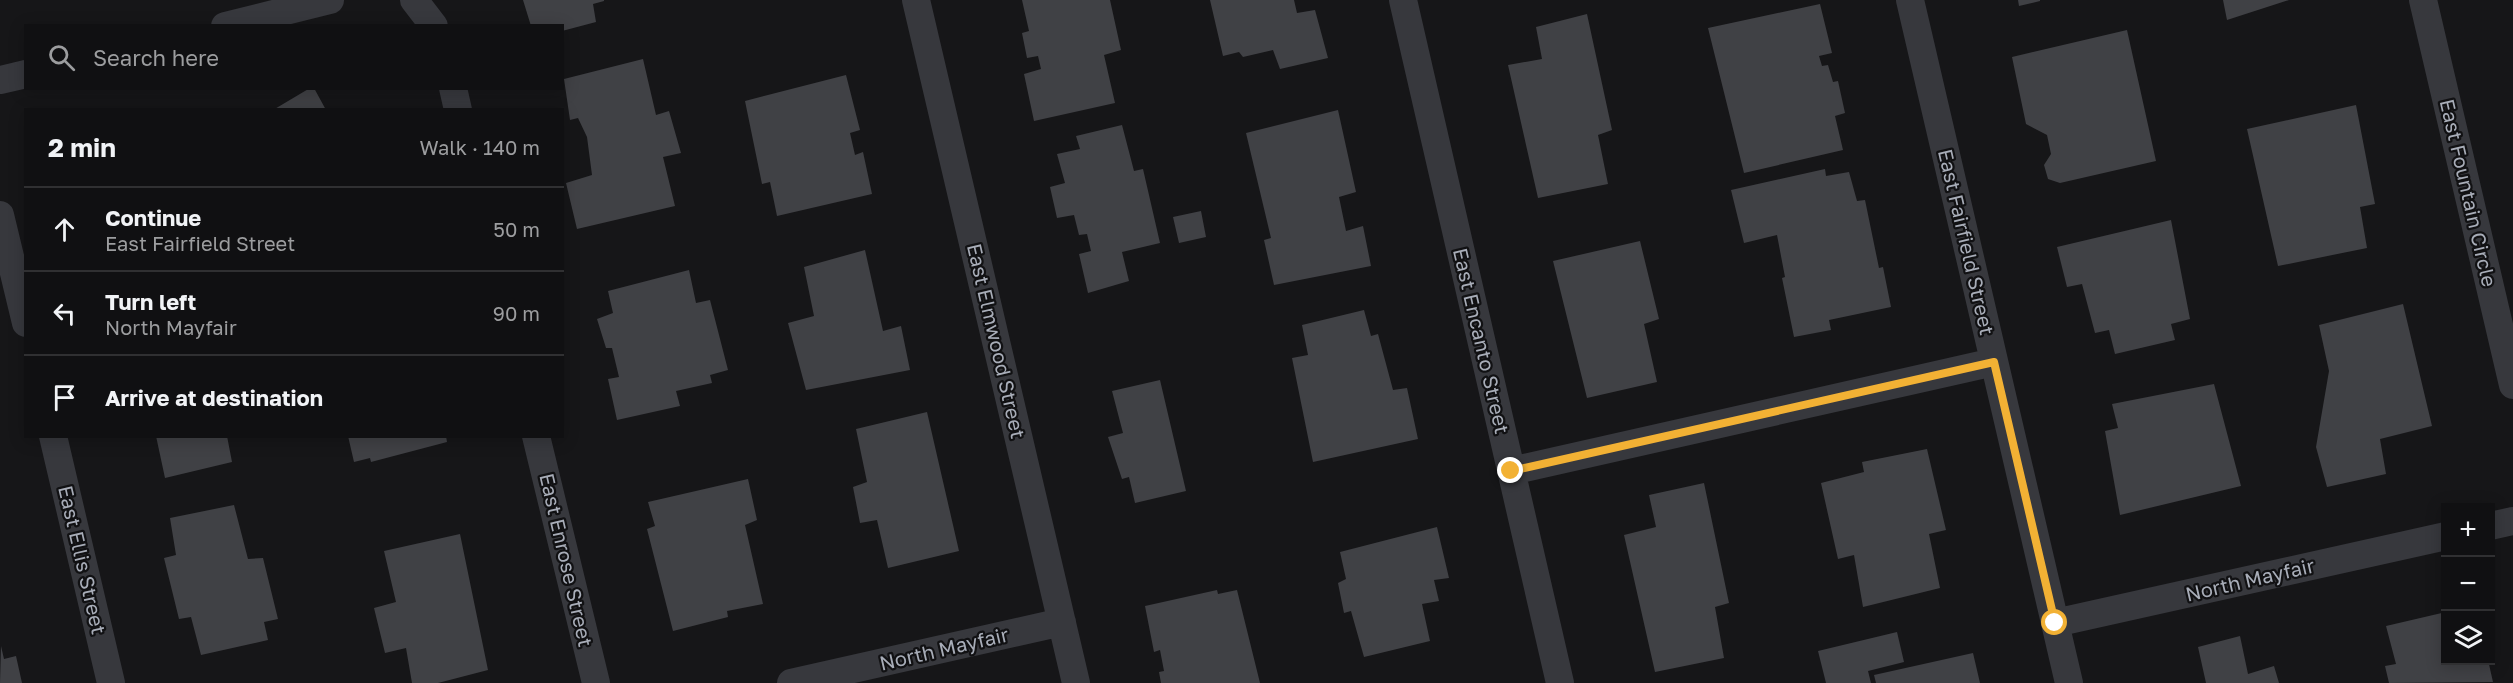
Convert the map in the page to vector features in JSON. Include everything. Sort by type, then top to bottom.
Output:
[{"type":"street","points":[[233,24],[330,0]]},
{"type":"street","points":[[414,0],[432,24]]},
{"type":"street","name":"East Elmwood Street","points":[[916,0],[1076,683]]},
{"type":"street","name":"East Encanto Street","points":[[1403,0],[1560,683]]},
{"type":"street","name":"East Fairfield Street","points":[[1910,0],[2069,683]]},
{"type":"street","name":"East Fountain Circle","points":[[2423,0],[2513,385]]},
{"type":"street","points":[[0,80],[24,74]]},
{"type":"street","points":[[453,90],[458,108]]},
{"type":"street","points":[[0,215],[24,315]]},
{"type":"street","points":[[1511,471],[1994,362]]},
{"type":"street","name":"East Ellis Street","points":[[52,438],[111,683]]},
{"type":"street","name":"East Enrose Street","points":[[536,438],[596,683]]},
{"type":"street","points":[[2495,525],[2513,521]]},
{"type":"street","name":"North Mayfair","points":[[2055,623],[2441,538]]},
{"type":"street","name":"North Mayfair","points":[[790,683],[1062,622]]},
{"type":"building","points":[[523,0],[604,0],[593,4],[596,22],[564,30],[564,24],[530,24]]},
{"type":"building","points":[[1022,0],[1110,0],[1121,50],[1104,55],[1115,103],[1034,121],[1024,74],[1041,69],[1038,56],[1027,58],[1022,33],[1029,31]]},
{"type":"building","points":[[1210,0],[1294,0],[1297,13],[1315,10],[1328,58],[1280,69],[1273,50],[1243,57],[1239,52],[1223,56]]},
{"type":"building","points":[[2018,0],[2040,0],[2040,1],[2019,6]]},
{"type":"building","points":[[2223,0],[2289,0],[2227,20]]},
{"type":"building","points":[[1820,4],[1832,53],[1819,56],[1822,66],[1828,65],[1833,82],[1838,81],[1845,113],[1835,116],[1843,150],[1744,173],[1708,28]]},
{"type":"building","points":[[1587,14],[1612,130],[1598,135],[1608,184],[1538,198],[1508,65],[1542,59],[1536,27]]},
{"type":"building","points":[[2127,30],[2156,161],[2060,183],[2048,179],[2044,165],[2051,154],[2047,135],[2026,124],[2012,57]]},
{"type":"building","points":[[643,59],[656,115],[669,111],[681,153],[663,157],[675,206],[577,229],[566,183],[592,175],[587,137],[578,118],[570,120],[564,79]]},
{"type":"building","points":[[846,75],[860,130],[850,133],[855,155],[863,152],[872,194],[777,216],[770,182],[762,184],[745,101]]},
{"type":"building","points":[[307,90],[315,90],[325,108],[276,108]]},
{"type":"building","points":[[2356,105],[2375,204],[2360,207],[2367,248],[2278,266],[2247,129]]},
{"type":"building","points":[[1338,110],[1356,192],[1339,197],[1346,231],[1363,226],[1371,266],[1274,285],[1264,240],[1271,238],[1246,133]]},
{"type":"building","points":[[1122,125],[1134,171],[1143,169],[1160,243],[1122,252],[1129,281],[1088,293],[1079,254],[1091,251],[1087,234],[1079,235],[1074,215],[1057,218],[1050,187],[1065,183],[1057,154],[1080,149],[1076,136]]},
{"type":"building","points":[[1825,169],[1826,176],[1849,172],[1857,201],[1865,200],[1879,268],[1883,267],[1891,307],[1829,320],[1831,330],[1794,337],[1782,278],[1785,277],[1777,235],[1744,243],[1731,190]]},
{"type":"building","points":[[1201,211],[1206,237],[1179,243],[1173,217]]},
{"type":"building","points":[[2171,220],[2190,319],[2171,324],[2175,340],[2115,354],[2109,330],[2095,333],[2082,284],[2067,287],[2057,247]]},
{"type":"building","points":[[1640,241],[1659,319],[1644,324],[1657,382],[1587,398],[1553,261]]},
{"type":"building","points":[[865,250],[883,331],[901,326],[910,370],[806,390],[788,323],[814,316],[804,267]]},
{"type":"building","points":[[689,270],[696,303],[710,300],[728,370],[710,375],[712,383],[676,391],[680,406],[617,420],[608,379],[619,377],[612,348],[606,348],[597,319],[613,313],[608,291]]},
{"type":"building","points":[[2403,304],[2432,426],[2380,439],[2386,474],[2327,487],[2316,447],[2329,371],[2319,325]]},
{"type":"building","points":[[1364,310],[1371,336],[1378,334],[1393,390],[1407,388],[1418,439],[1313,462],[1292,358],[1308,355],[1302,325]]},
{"type":"building","points":[[1160,380],[1186,491],[1135,503],[1129,477],[1122,479],[1108,437],[1123,433],[1112,391]]},
{"type":"building","points":[[2214,384],[2241,486],[2120,515],[2105,431],[2118,428],[2112,404]]},
{"type":"building","points":[[927,412],[959,551],[888,568],[877,520],[860,523],[853,487],[867,482],[856,429]]},
{"type":"building","points":[[156,438],[227,438],[232,462],[165,478]]},
{"type":"building","points":[[348,438],[446,438],[447,442],[371,462],[370,458],[354,462]]},
{"type":"building","points":[[1927,449],[1946,530],[1929,534],[1940,588],[1863,607],[1854,555],[1838,559],[1821,483],[1864,472],[1862,462]]},
{"type":"building","points":[[748,479],[757,520],[745,525],[763,604],[727,611],[728,617],[673,631],[647,529],[655,526],[648,502]]},
{"type":"building","points":[[1704,483],[1729,603],[1715,607],[1724,658],[1655,672],[1624,535],[1656,527],[1649,495]]},
{"type":"building","points":[[234,505],[248,559],[263,558],[278,619],[264,622],[268,640],[201,655],[191,617],[179,619],[164,558],[176,555],[170,518]]},
{"type":"building","points":[[1437,527],[1449,578],[1434,580],[1439,601],[1422,604],[1430,641],[1364,657],[1351,611],[1344,613],[1338,583],[1346,579],[1340,552]]},
{"type":"building","points":[[460,534],[488,670],[438,683],[412,683],[406,648],[385,653],[374,608],[396,602],[384,551]]},
{"type":"building","points":[[1217,590],[1218,594],[1237,590],[1260,683],[1161,683],[1159,672],[1164,671],[1160,650],[1154,652],[1145,606]]},
{"type":"building","points":[[2441,613],[2441,665],[2489,665],[2493,682],[2389,683],[2385,666],[2396,664],[2386,626]]},
{"type":"building","points":[[1897,632],[1904,662],[1868,671],[1871,683],[1826,683],[1818,651]]},
{"type":"building","points":[[2240,636],[2248,674],[2274,666],[2279,683],[2206,683],[2198,647]]},
{"type":"building","points":[[1,646],[4,659],[16,656],[22,683],[0,683]]},
{"type":"building","points":[[1973,653],[1980,683],[1876,683],[1874,675]]},
{"type":"route","points":[[1511,471],[1994,362],[2055,623]]}]
